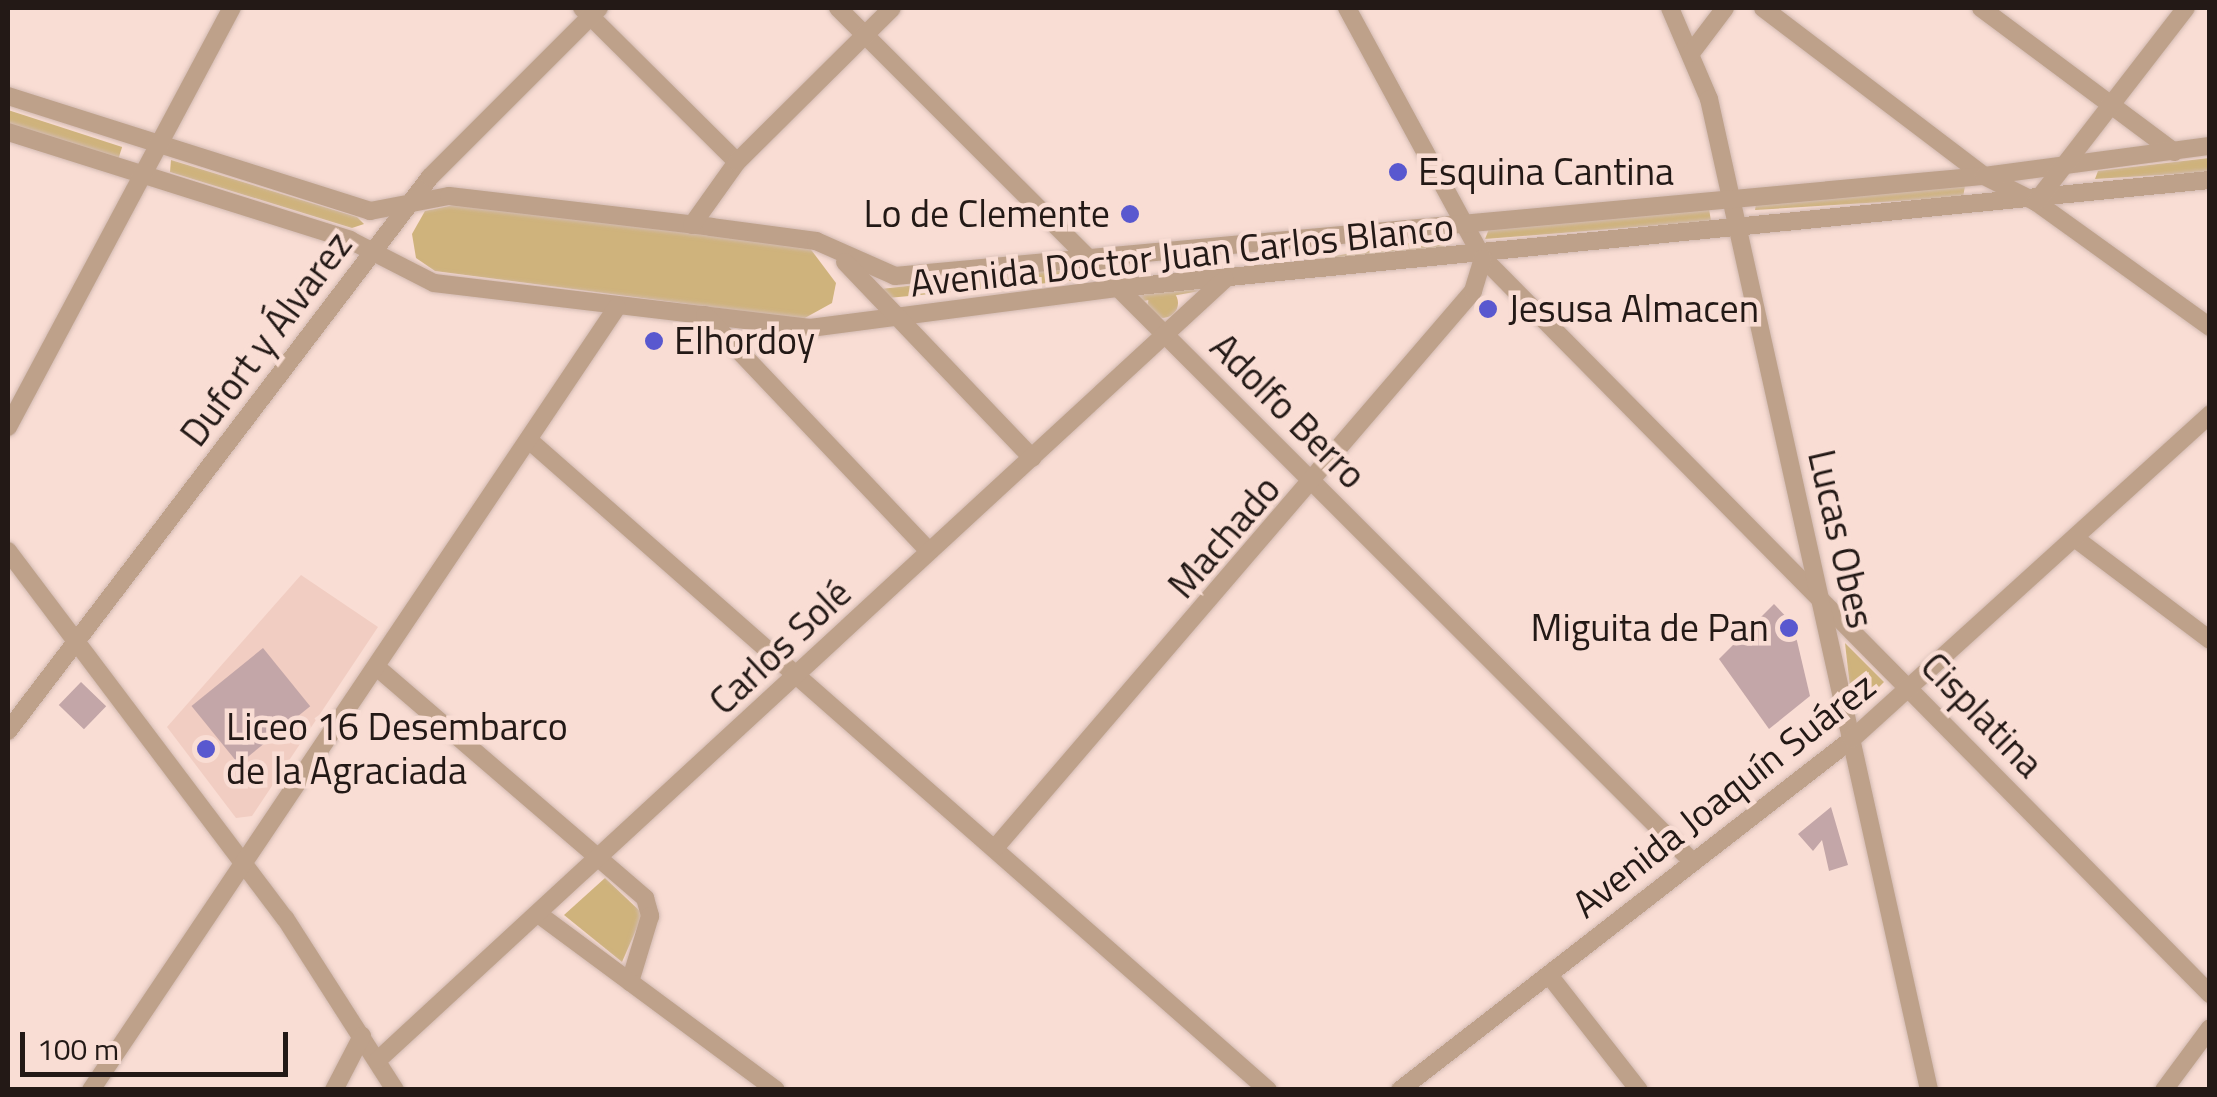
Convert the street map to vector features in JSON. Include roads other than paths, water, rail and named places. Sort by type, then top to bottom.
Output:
[{"type":"street","points":[[8,427],[232,8]]},
{"type":"street","name":"Adolfo Berro","points":[[838,8],[1692,861]]},
{"type":"street","points":[[692,225],[737,162],[892,8]]},
{"type":"street","name":"Cisplatina","points":[[1346,8],[1482,258],[1819,592],[2210,994]]},
{"type":"street","name":"Lucas Obes","points":[[1670,8],[1691,54],[1730,194],[1930,1090]]},
{"type":"street","points":[[1691,54],[1724,8]]},
{"type":"street","points":[[1763,8],[1984,176],[2036,202],[2210,327]]},
{"type":"street","points":[[1981,8],[2174,152]]},
{"type":"street","points":[[2036,202],[2074,164],[2186,8]]},
{"type":"street","points":[[591,10],[737,162]]},
{"type":"street","name":"Dufort y Álvarez","points":[[8,730],[374,250],[591,10]]},
{"type":"street","name":"Avenida Doctor Juan Carlos Blanco","points":[[8,96],[370,211],[449,196],[692,225],[834,251],[895,276],[1730,194],[1984,176],[2210,146]]},
{"type":"street","name":"Avenida Doctor Juan Carlos Blanco","points":[[8,132],[374,250],[434,283],[617,308],[810,328],[1118,288],[1482,258],[1738,229],[2036,202],[2210,180]]},
{"type":"street","points":[[834,251],[1032,458]]},
{"type":"street","name":"Machado","points":[[995,848],[1314,483],[1473,291],[1482,258]]},
{"type":"street","name":"Carlos Solé","points":[[378,1060],[541,916],[929,550],[1226,280]]},
{"type":"street","points":[[90,1090],[380,670],[617,308]]},
{"type":"street","points":[[705,315],[929,550]]},
{"type":"street","name":"Avenida Joaquín Suárez","points":[[1400,1090],[1852,739],[2210,414]]},
{"type":"street","points":[[530,442],[1268,1090]]},
{"type":"street","points":[[2076,539],[2210,640]]},
{"type":"street","points":[[8,552],[246,866],[395,1090]]},
{"type":"street","points":[[380,670],[649,903],[630,982]]},
{"type":"street","points":[[541,916],[776,1090]]},
{"type":"street","points":[[1549,975],[1638,1090]]},
{"type":"street","points":[[2164,1090],[2210,1028]]},
{"type":"street","points":[[334,1090],[362,1036]]},
{"type":"place","name":"Esquina Cantina","points":[[1398,172]]},
{"type":"place","name":"Lo de Clemente","points":[[1130,214]]},
{"type":"place","name":"Jesusa Almacen","points":[[1488,309]]},
{"type":"place","name":"Elhordoy","points":[[654,341]]},
{"type":"place","name":"Miguita de Pan","points":[[1789,628]]},
{"type":"place","name":"Liceo 16 Desembarco de la Agraciada","points":[[206,749]]}]
